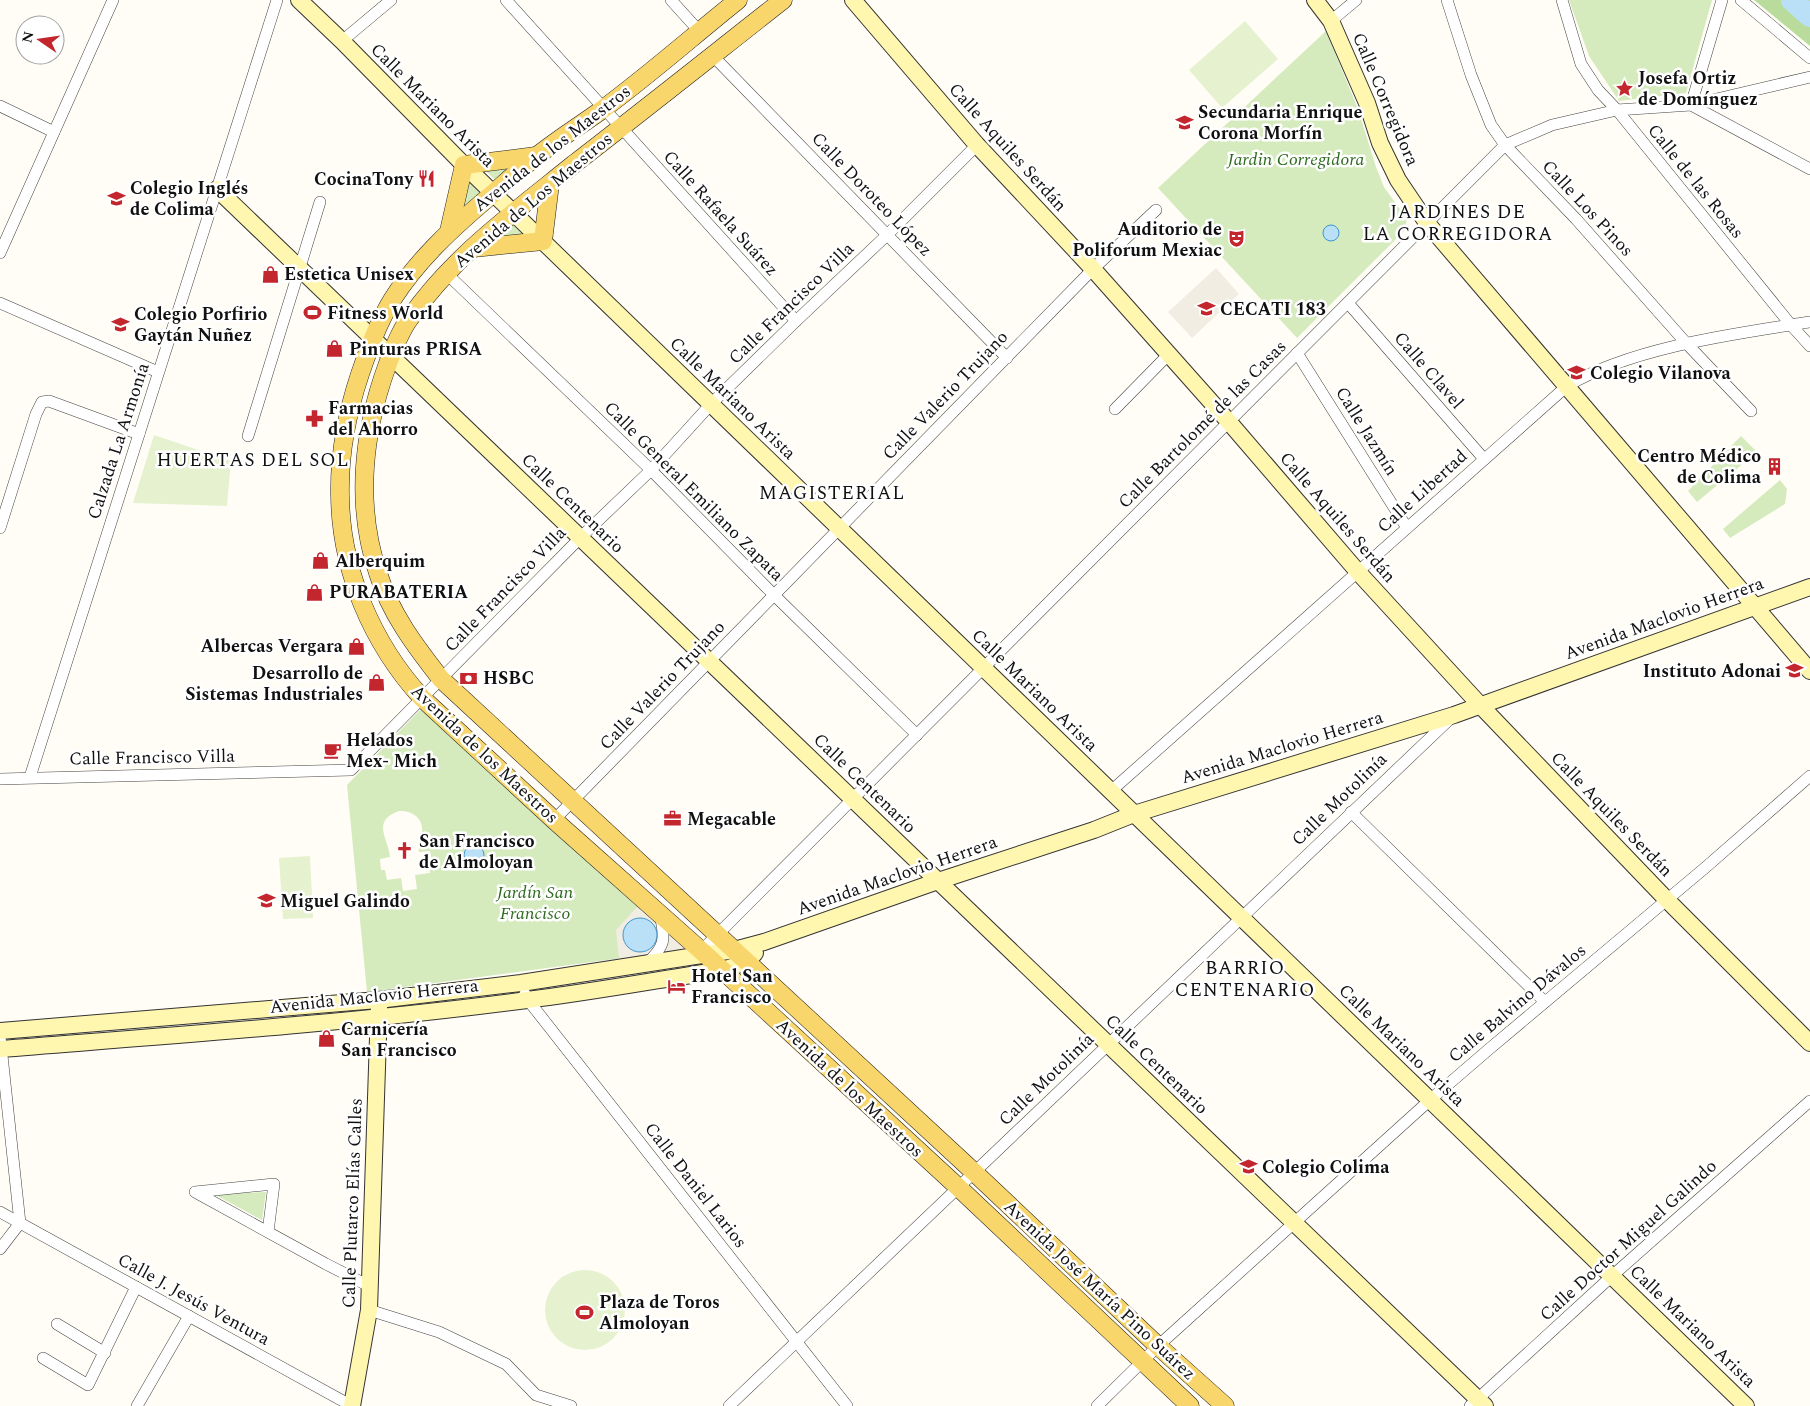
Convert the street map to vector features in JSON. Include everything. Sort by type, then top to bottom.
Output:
[{"type":"main road","name":"Avenida de los Maestros","points":[[738,0],[604,108],[536,156],[449,231],[392,300],[372,338],[349,405],[340,474],[340,513],[346,551],[358,595],[379,641],[406,681],[422,698],[554,820],[704,953],[959,1188]]},
{"type":"main road","name":"Avenida de Los Maestros","points":[[573,801],[441,679],[418,650],[394,611],[378,574],[366,522],[363,479],[368,438],[377,394],[391,356],[408,320],[446,272],[513,212],[783,0]]},
{"type":"main road","points":[[449,231],[464,165],[536,156]]},
{"type":"main road","points":[[474,248],[543,241],[550,184]]},
{"type":"main road","name":"Avenida de los Maestros","points":[[573,801],[975,1173]]},
{"type":"main road","name":"Avenida José María Pino Suárez","points":[[975,1173],[1158,1346],[1225,1406]]},
{"type":"main road","name":"Avenida José María Pino Suárez","points":[[959,1188],[1190,1406]]},
{"type":"street","points":[[0,253],[113,0]]},
{"type":"street","name":"Calzada La Armonía","points":[[30,777],[277,0]]},
{"type":"street","name":"Calle Mariano Arista","points":[[299,0],[493,194],[1746,1406]]},
{"type":"street","points":[[342,41],[391,0]]},
{"type":"street","points":[[506,0],[604,108]]},
{"type":"street","points":[[671,0],[699,31]]},
{"type":"street","name":"Calle Aquiles Serdán","points":[[853,0],[977,145],[1093,269],[1229,422],[1358,572],[1666,900],[1810,1043]]},
{"type":"street","name":"Calle Corregidora","points":[[1315,0],[1332,21],[1367,102],[1380,143],[1398,180],[1428,223],[1810,670]]},
{"type":"street","points":[[1332,21],[1356,0]]},
{"type":"street","name":"Calle Los Pinos","points":[[1447,0],[1471,75],[1491,125],[1506,145],[1576,219],[1687,344],[1751,410]]},
{"type":"street","name":"Calle de las Rosas","points":[[1562,0],[1581,64],[1598,90],[1617,110],[1810,346]]},
{"type":"street","points":[[1722,0],[1691,105],[1810,169]]},
{"type":"street","points":[[1740,0],[1810,58]]},
{"type":"street","name":"Calle Doroteo López","points":[[712,55],[1006,358]]},
{"type":"street","name":"Calle Bartolomé de las Casas","points":[[704,953],[718,934],[1506,145],[1552,125],[1617,110],[1691,105],[1810,77]]},
{"type":"street","points":[[0,106],[54,132]]},
{"type":"street","name":"Calle Rafaela Suárez","points":[[604,108],[796,321]]},
{"type":"street","name":"Calle Francisco Villa","points":[[0,779],[351,770],[580,538],[651,470],[712,404],[977,145]]},
{"type":"street","name":"Calle Centenario","points":[[217,189],[1294,1223],[1478,1404]]},
{"type":"street","points":[[248,436],[320,202]]},
{"type":"street","name":"Calle Valerio Trujano","points":[[554,820],[1093,269],[1156,210]]},
{"type":"street","points":[[0,223],[11,228]]},
{"type":"street","name":"Calle General Emiliano Zapata","points":[[446,272],[651,470],[774,595],[917,735]]},
{"type":"street","name":"Calle Clavel","points":[[1348,302],[1484,460]]},
{"type":"street","points":[[0,303],[158,372]]},
{"type":"street","name":"Calle Libertad","points":[[1111,791],[1567,386],[1584,376],[1635,357],[1687,344],[1810,322]]},
{"type":"street","name":"Calle Jazmín","points":[[1297,353],[1407,528]]},
{"type":"street","points":[[1115,409],[1168,354]]},
{"type":"street","points":[[0,528],[36,414],[42,402],[49,401],[139,434]]},
{"type":"street","name":"Avenida Maclovio Herrera","points":[[0,1045],[187,1034],[379,1008],[704,953],[734,950],[764,942],[938,881],[1094,830],[1134,814],[1454,715],[1480,704],[1810,587]]},
{"type":"street","name":"Calle Motolinía","points":[[729,1406],[1454,715]]},
{"type":"street","name":"Calle Balvino Dávalos","points":[[1097,1406],[1158,1346],[1430,1100],[1810,776]]},
{"type":"street","points":[[1351,812],[1544,1002]]},
{"type":"street","points":[[646,964],[662,948],[664,936],[659,913]]},
{"type":"street","points":[[747,962],[764,942]]},
{"type":"street","name":"Avenida Maclovio Herrera","points":[[0,1031],[185,1016],[528,1000],[722,970],[747,962]]},
{"type":"street","name":"Calle Daniel Larios","points":[[521,983],[528,1000],[847,1406]]},
{"type":"street","name":"Calle Plutarco Elías Calles","points":[[352,1406],[369,1310],[379,1008]]},
{"type":"street","points":[[185,1016],[187,1034]]},
{"type":"street","points":[[0,1045],[20,1223],[0,1249]]},
{"type":"street","name":"Calle Doctor Miguel Galindo","points":[[1478,1404],[1612,1276],[1810,1101]]},
{"type":"street","points":[[268,1232],[274,1184],[195,1192],[268,1232],[370,1286]]},
{"type":"street","name":"Calle J. Jesús Ventura","points":[[0,1212],[352,1406]]},
{"type":"street","points":[[44,1358],[88,1385],[136,1287]]},
{"type":"street","points":[[369,1310],[447,1336],[506,1364],[536,1395],[571,1406]]},
{"type":"street","points":[[137,1406],[189,1316]]},
{"type":"street","points":[[57,1324],[105,1353]]},
{"type":"green space","points":[[1569,0],[1712,0],[1686,93],[1619,101],[1589,56]]},
{"type":"green space","points":[[1754,0],[1810,0],[1810,46]]},
{"type":"green space","points":[[1245,21],[1278,59],[1222,108],[1189,70]]},
{"type":"green space","name":"Jardin Corregidora","points":[[1326,31],[1358,109],[1384,187],[1407,219],[1405,230],[1297,338],[1158,188]]},
{"type":"green space","points":[[520,163],[498,183],[482,167]]},
{"type":"green space","points":[[468,180],[481,194],[461,211]]},
{"type":"green space","points":[[513,222],[527,237],[492,240]]},
{"type":"green space","points":[[154,435],[231,461],[227,506],[133,503]]},
{"type":"green space","points":[[1741,436],[1757,452],[1697,502],[1688,491]]},
{"type":"green space","points":[[1780,480],[1787,489],[1785,504],[1730,538],[1723,529]]},
{"type":"green space","name":"Jardín San Francisco","points":[[423,710],[659,924],[652,954],[367,992],[347,785],[419,711]],"holes":[[[404,811],[419,819],[422,827],[419,852],[430,851],[432,862],[428,863],[430,873],[415,875],[417,889],[403,891],[401,878],[387,880],[385,870],[381,870],[380,859],[390,857],[383,825],[390,815]]]},
{"type":"green space","points":[[310,856],[313,918],[283,919],[279,858]]},
{"type":"green space","points":[[266,1192],[262,1220],[214,1194]]},
{"type":"green space","name":"Plaza de Toros Almoloyan","points":[[585,1270],[600,1273],[613,1282],[622,1295],[625,1310],[622,1325],[613,1338],[600,1347],[585,1350],[570,1347],[557,1338],[548,1325],[545,1310],[548,1295],[557,1282],[570,1273]]},
{"type":"shaded area","points":[[1216,268],[1239,294],[1192,338],[1168,312]]},
{"type":"shaded area","points":[[638,906],[659,924],[661,935],[652,954],[619,959],[616,930]],"holes":[[[640,918],[650,922],[647,950],[636,951],[627,946],[623,936]]]},
{"type":"shaded area","points":[[666,929],[685,946],[683,950],[661,954]]},
{"type":"water","points":[[1331,225],[1337,227],[1339,233],[1337,239],[1331,241],[1325,239],[1323,233],[1325,227]]},
{"type":"water","points":[[470,845],[478,845],[484,851],[484,859],[478,865],[470,865],[464,859],[464,851]]},
{"type":"water","points":[[640,918],[652,923],[657,935],[652,947],[640,952],[628,947],[623,935],[628,923]]},
{"type":"waterway","points":[[1792,0],[1810,16]]},
{"type":"place","name":"Josefa Ortiz de Domínguez","points":[[1624,88]]},
{"type":"place","name":"Secundaria Enrique Corona Morfín","points":[[1184,122]]},
{"type":"place","name":"CocinaTony","points":[[427,179]]},
{"type":"place","name":"Colegio Inglés de Colima","points":[[116,198]]},
{"type":"place","name":"Auditorio de Poliforum Mexiac","points":[[1236,239]]},
{"type":"place","name":"Estetica Unisex","points":[[270,274]]},
{"type":"place","name":"CECATI 183","points":[[1206,309]]},
{"type":"place","name":"Fitness World","points":[[313,313]]},
{"type":"place","name":"Colegio Porfirio Gaytán Nuñez","points":[[120,324]]},
{"type":"place","name":"Pinturas PRISA","points":[[335,349]]},
{"type":"place","name":"Colegio Vilanova","points":[[1576,373]]},
{"type":"place","name":"Farmacias del Ahorro","points":[[314,418]]},
{"type":"place","name":"Centro Médico de Colima","points":[[1775,466]]},
{"type":"place","name":"Alberquim","points":[[321,561]]},
{"type":"place","name":"PURABATERIA","points":[[315,592]]},
{"type":"place","name":"Albercas Vergara","points":[[357,646]]},
{"type":"place","name":"Instituto Adonai","points":[[1795,671]]},
{"type":"place","name":"HSBC","points":[[469,678]]},
{"type":"place","name":"Desarrollo de Sistemas Industriales","points":[[377,683]]},
{"type":"place","name":"Helados Mex- Mich","points":[[332,750]]},
{"type":"place","name":"Megacable","points":[[673,819]]},
{"type":"place","name":"San Francisco de Almoloyan","points":[[405,851]]},
{"type":"place","name":"Miguel Galindo","points":[[266,901]]},
{"type":"place","name":"Hotel San Francisco","points":[[677,986]]},
{"type":"place","name":"Carnicería San Francisco","points":[[327,1039]]},
{"type":"place","name":"Colegio Colima","points":[[1248,1167]]},
{"type":"place","name":"Plaza de Toros Almoloyan","points":[[585,1312]]},
{"type":"district","name":"JARDINES DE LA CORREGIDORA","points":[[1458,222]]},
{"type":"district","name":"HUERTAS DEL SOL","points":[[253,459]]},
{"type":"district","name":"MAGISTERIAL","points":[[832,492]]},
{"type":"district","name":"BARRIO CENTENARIO","points":[[1245,978]]}]
